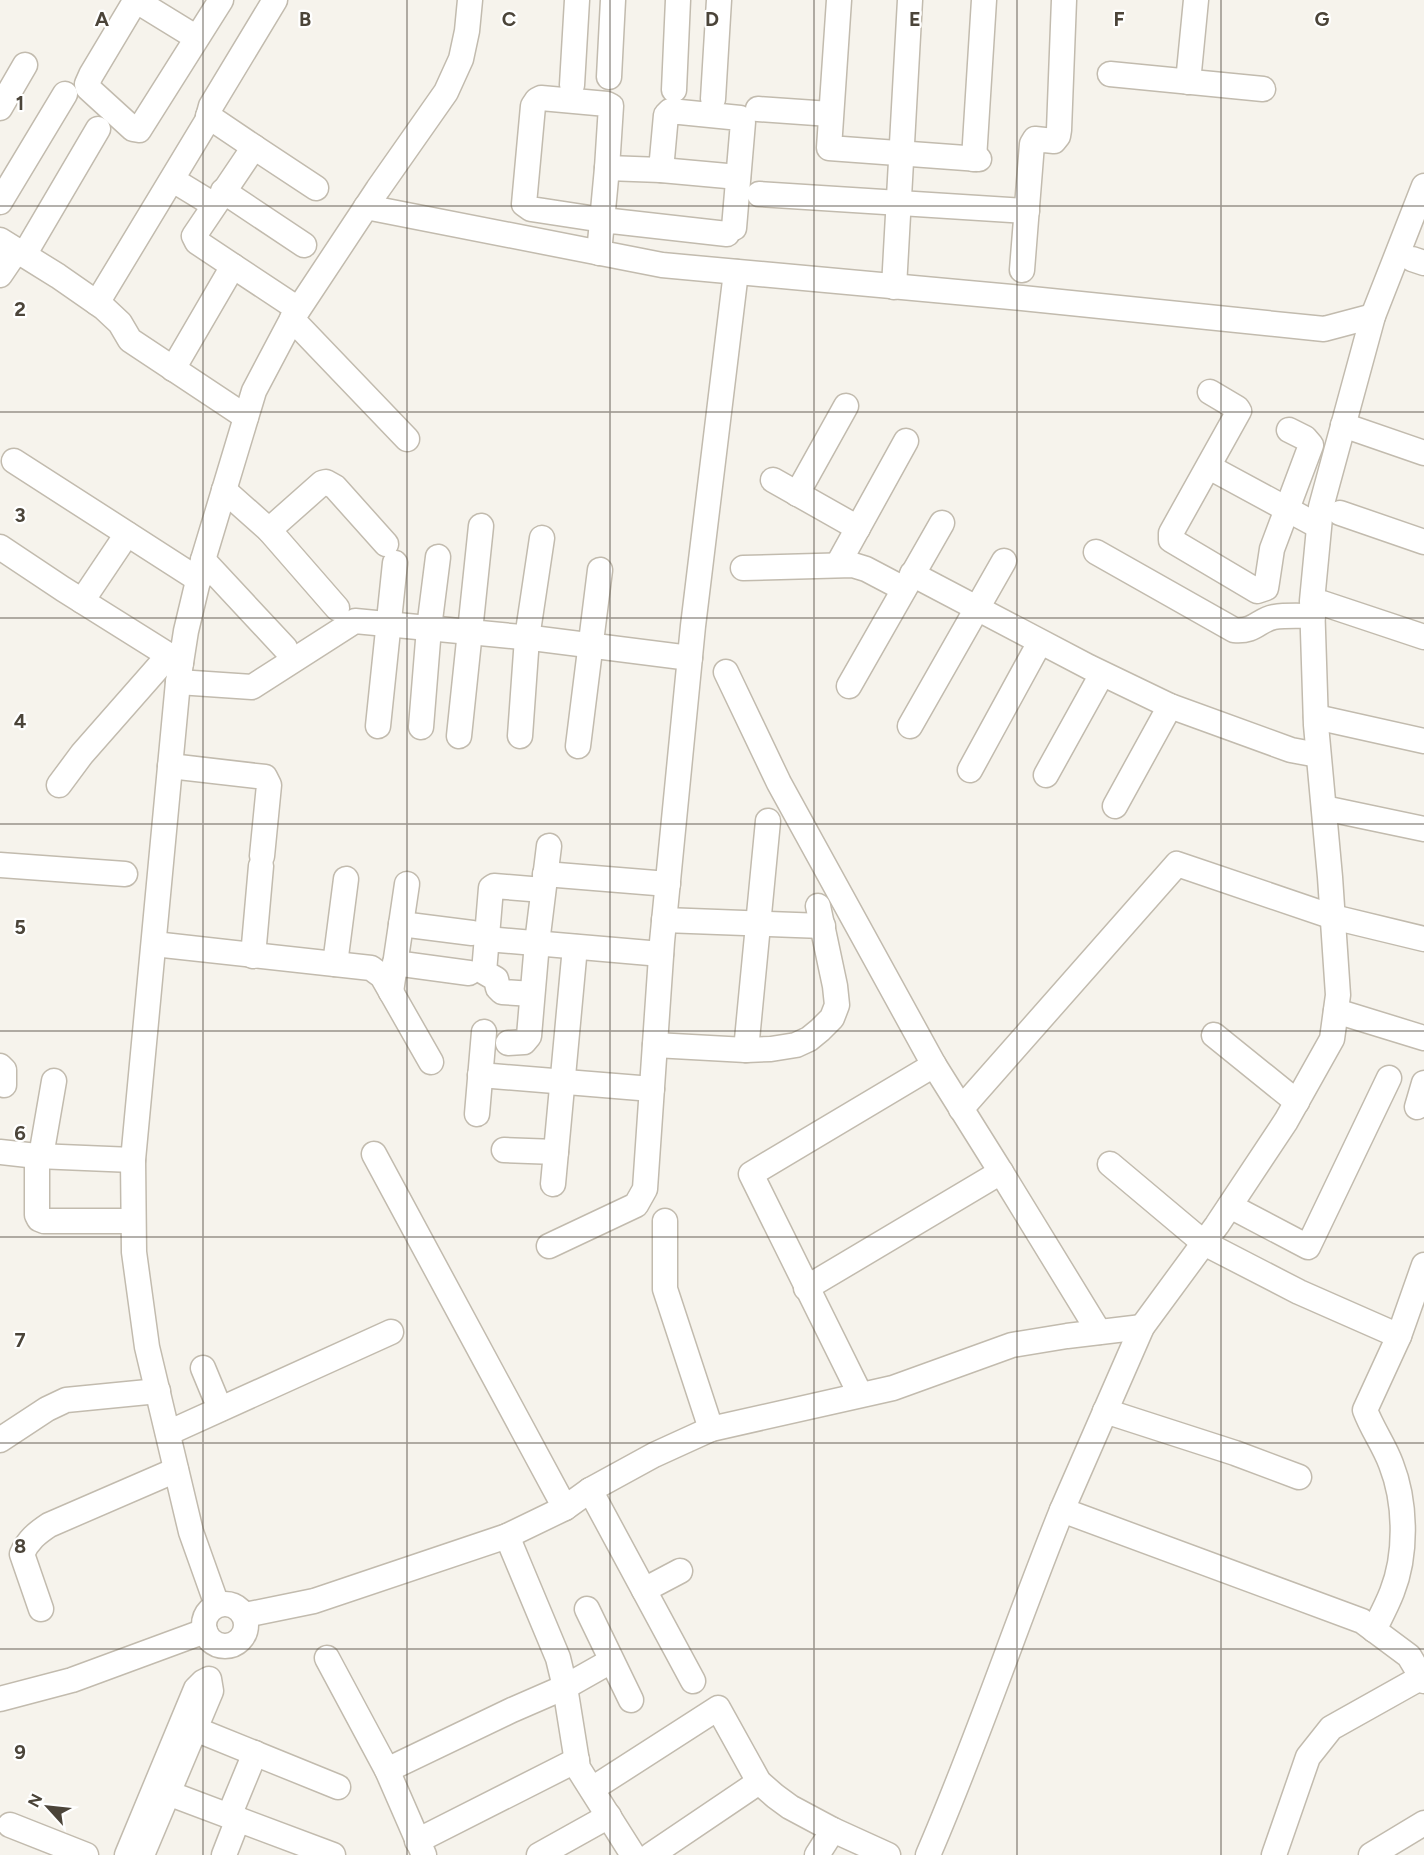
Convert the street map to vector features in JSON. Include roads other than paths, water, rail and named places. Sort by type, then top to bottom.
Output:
[{"type":"street","points":[[197,38],[140,3],[134,3],[91,75],[87,84],[88,88],[133,129],[139,130],[221,0]]},
{"type":"street","points":[[97,303],[173,180],[207,121],[211,106],[275,0]]},
{"type":"street","points":[[217,1605],[191,1532],[147,1347],[134,1252],[133,1160],[170,766],[176,667],[201,570],[254,392],[295,314],[446,92],[461,59],[470,0]]},
{"type":"street","points":[[572,85],[577,0]]},
{"type":"street","points":[[609,76],[613,0]]},
{"type":"street","points":[[674,90],[678,0]]},
{"type":"street","points":[[713,99],[719,0]]},
{"type":"street","points":[[839,0],[829,148],[976,159],[984,0]]},
{"type":"street","points":[[894,287],[910,0]]},
{"type":"street","points":[[1022,270],[1033,140],[1054,141],[1058,136],[1064,0]]},
{"type":"street","points":[[1188,82],[1196,0]]},
{"type":"street","points":[[0,108],[25,65]]},
{"type":"street","points":[[1110,74],[1263,89]]},
{"type":"street","points":[[0,202],[65,94]]},
{"type":"street","points":[[599,253],[603,220],[611,106],[541,98],[534,102],[524,204],[531,209],[603,220],[730,231],[743,122],[741,119],[670,111],[666,115],[661,170]]},
{"type":"street","points":[[758,109],[830,114]]},
{"type":"street","points":[[208,116],[316,188]]},
{"type":"street","points":[[0,275],[14,248],[98,129]]},
{"type":"street","points":[[254,147],[196,231],[195,239],[295,314],[407,439]]},
{"type":"street","points":[[607,168],[738,177]]},
{"type":"street","points":[[173,180],[219,198],[304,245]]},
{"type":"street","points":[[928,1855],[951,1802],[1035,1575],[1142,1327],[1230,1206],[1286,1121],[1332,1038],[1338,995],[1318,755],[1316,717],[1318,610],[1312,586],[1320,507],[1373,316],[1424,186]]},
{"type":"street","points":[[759,194],[1027,211]]},
{"type":"street","points":[[366,207],[662,265],[1324,329],[1373,316]]},
{"type":"street","points":[[14,248],[97,303],[120,323],[130,340],[246,417]]},
{"type":"street","points":[[173,369],[233,266]]},
{"type":"street","points":[[549,1246],[636,1205],[645,1189],[661,954],[690,658],[736,272]]},
{"type":"street","points":[[1210,392],[1239,411],[1171,533],[1171,540],[1257,591],[1266,588],[1272,549],[1311,445],[1305,438],[1289,430]]},
{"type":"street","points":[[798,494],[846,406]]},
{"type":"street","points":[[1343,425],[1424,453]]},
{"type":"street","points":[[838,564],[906,441]]},
{"type":"street","points":[[14,461],[127,534],[201,570],[285,648]]},
{"type":"street","points":[[1209,467],[1318,526]]},
{"type":"street","points":[[773,480],[858,528]]},
{"type":"street","points":[[268,530],[326,482],[335,487],[391,554],[389,624],[378,726]]},
{"type":"street","points":[[224,490],[268,530],[337,608]]},
{"type":"street","points":[[1340,513],[1424,542]]},
{"type":"street","points":[[849,686],[942,523]]},
{"type":"street","points":[[459,736],[480,526]]},
{"type":"street","points":[[82,601],[127,534]]},
{"type":"street","points":[[520,736],[527,638],[542,538]]},
{"type":"street","points":[[0,547],[176,667],[252,687],[355,621],[527,638],[690,658]]},
{"type":"street","points":[[1096,552],[1234,630],[1244,631],[1256,627],[1272,617],[1318,610],[1424,638]]},
{"type":"street","points":[[421,727],[429,628],[438,558]]},
{"type":"street","points":[[910,726],[1004,561]]},
{"type":"street","points":[[743,568],[838,564],[866,568],[977,609],[1102,674],[1170,706],[1291,750],[1318,755]]},
{"type":"street","points":[[578,746],[600,570]]},
{"type":"street","points":[[970,770],[1040,642]]},
{"type":"street","points":[[58,785],[82,754],[176,667]]},
{"type":"street","points":[[726,672],[779,783],[934,1065],[1099,1332]]},
{"type":"street","points":[[1046,775],[1102,674]]},
{"type":"street","points":[[1115,806],[1170,706]]},
{"type":"street","points":[[1316,717],[1424,741]]},
{"type":"street","points":[[170,766],[265,777],[269,785],[254,956]]},
{"type":"street","points":[[1324,808],[1424,829]]},
{"type":"street","points":[[746,1050],[768,821]]},
{"type":"street","points":[[508,1043],[525,1042],[529,1039],[537,943],[549,846]]},
{"type":"street","points":[[961,1109],[1178,864],[1333,917],[1424,939]]},
{"type":"street","points":[[0,865],[125,874]]},
{"type":"street","points":[[335,964],[346,879]]},
{"type":"street","points":[[532,994],[501,992],[496,979],[484,972],[479,936],[491,886],[544,882],[668,884]]},
{"type":"street","points":[[391,992],[407,884]]},
{"type":"street","points":[[655,1045],[746,1050],[796,1045],[809,1039],[832,1018],[837,1005],[821,916],[759,923],[664,920]]},
{"type":"street","points":[[401,924],[537,943],[661,954]]},
{"type":"street","points":[[154,944],[371,968],[377,971],[391,992],[431,1062]]},
{"type":"street","points":[[553,1184],[575,946]]},
{"type":"street","points":[[395,963],[469,973]]},
{"type":"street","points":[[1336,1011],[1424,1038]]},
{"type":"street","points":[[477,1114],[484,1032]]},
{"type":"street","points":[[1214,1035],[1297,1102]]},
{"type":"street","points":[[860,1394],[751,1174],[934,1065]]},
{"type":"street","points":[[480,1075],[652,1089]]},
{"type":"street","points":[[1230,1206],[1308,1247],[1389,1078]]},
{"type":"street","points":[[54,1081],[39,1156],[37,1215],[39,1219],[44,1221],[133,1221]]},
{"type":"street","points":[[1416,1107],[1424,1083]]},
{"type":"street","points":[[504,1150],[556,1152]]},
{"type":"street","points":[[0,1152],[133,1160]]},
{"type":"street","points":[[374,1154],[565,1508]]},
{"type":"street","points":[[1110,1164],[1204,1243],[1299,1292],[1399,1336]]},
{"type":"street","points":[[806,1288],[1001,1172]]},
{"type":"street","points":[[664,1221],[665,1289],[711,1429]]},
{"type":"street","points":[[1374,1630],[1392,1591],[1399,1564],[1402,1527],[1401,1498],[1391,1463],[1365,1410],[1399,1336],[1422,1275]]},
{"type":"street","points":[[244,1615],[314,1601],[507,1536],[565,1508],[590,1490],[654,1455],[711,1429],[893,1388],[1012,1345],[1142,1327]]},
{"type":"street","points":[[168,1433],[391,1332]]},
{"type":"street","points":[[203,1368],[220,1409]]},
{"type":"street","points":[[0,1440],[61,1402],[158,1391]]},
{"type":"street","points":[[1105,1411],[1299,1476]]},
{"type":"street","points":[[41,1609],[22,1554],[35,1534],[49,1525],[176,1470]]},
{"type":"street","points":[[590,1490],[693,1681]]},
{"type":"street","points":[[1062,1510],[1362,1621],[1409,1656],[1423,1679],[1331,1728],[1308,1758],[1274,1855]]},
{"type":"street","points":[[507,1536],[558,1658],[578,1768],[633,1855]]},
{"type":"street","points":[[644,1590],[680,1571]]},
{"type":"street","points":[[0,1699],[212,1638],[233,1644],[239,1641],[246,1629],[244,1615],[235,1605],[228,1603],[217,1605],[209,1611],[206,1617],[212,1638],[209,1679],[211,1691],[195,1729],[127,1855]]},
{"type":"street","points":[[587,1609],[631,1700]]},
{"type":"street","points":[[327,1658],[387,1770],[421,1848],[577,1760]]},
{"type":"street","points":[[387,1770],[565,1687],[611,1662]]},
{"type":"street","points":[[142,1855],[169,1779],[196,1689],[209,1679]]},
{"type":"street","points":[[592,1789],[718,1708],[759,1782],[775,1796],[790,1807],[833,1830],[888,1855]]},
{"type":"street","points":[[195,1729],[338,1787]]},
{"type":"street","points":[[224,1855],[255,1753]]},
{"type":"street","points":[[169,1779],[286,1847],[333,1855]]},
{"type":"street","points":[[651,1855],[759,1782]]},
{"type":"street","points":[[538,1855],[609,1816]]},
{"type":"street","points":[[1371,1855],[1424,1822]]},
{"type":"street","points":[[10,1825],[86,1855]]},
{"type":"street","points":[[817,1855],[833,1830]]}]
